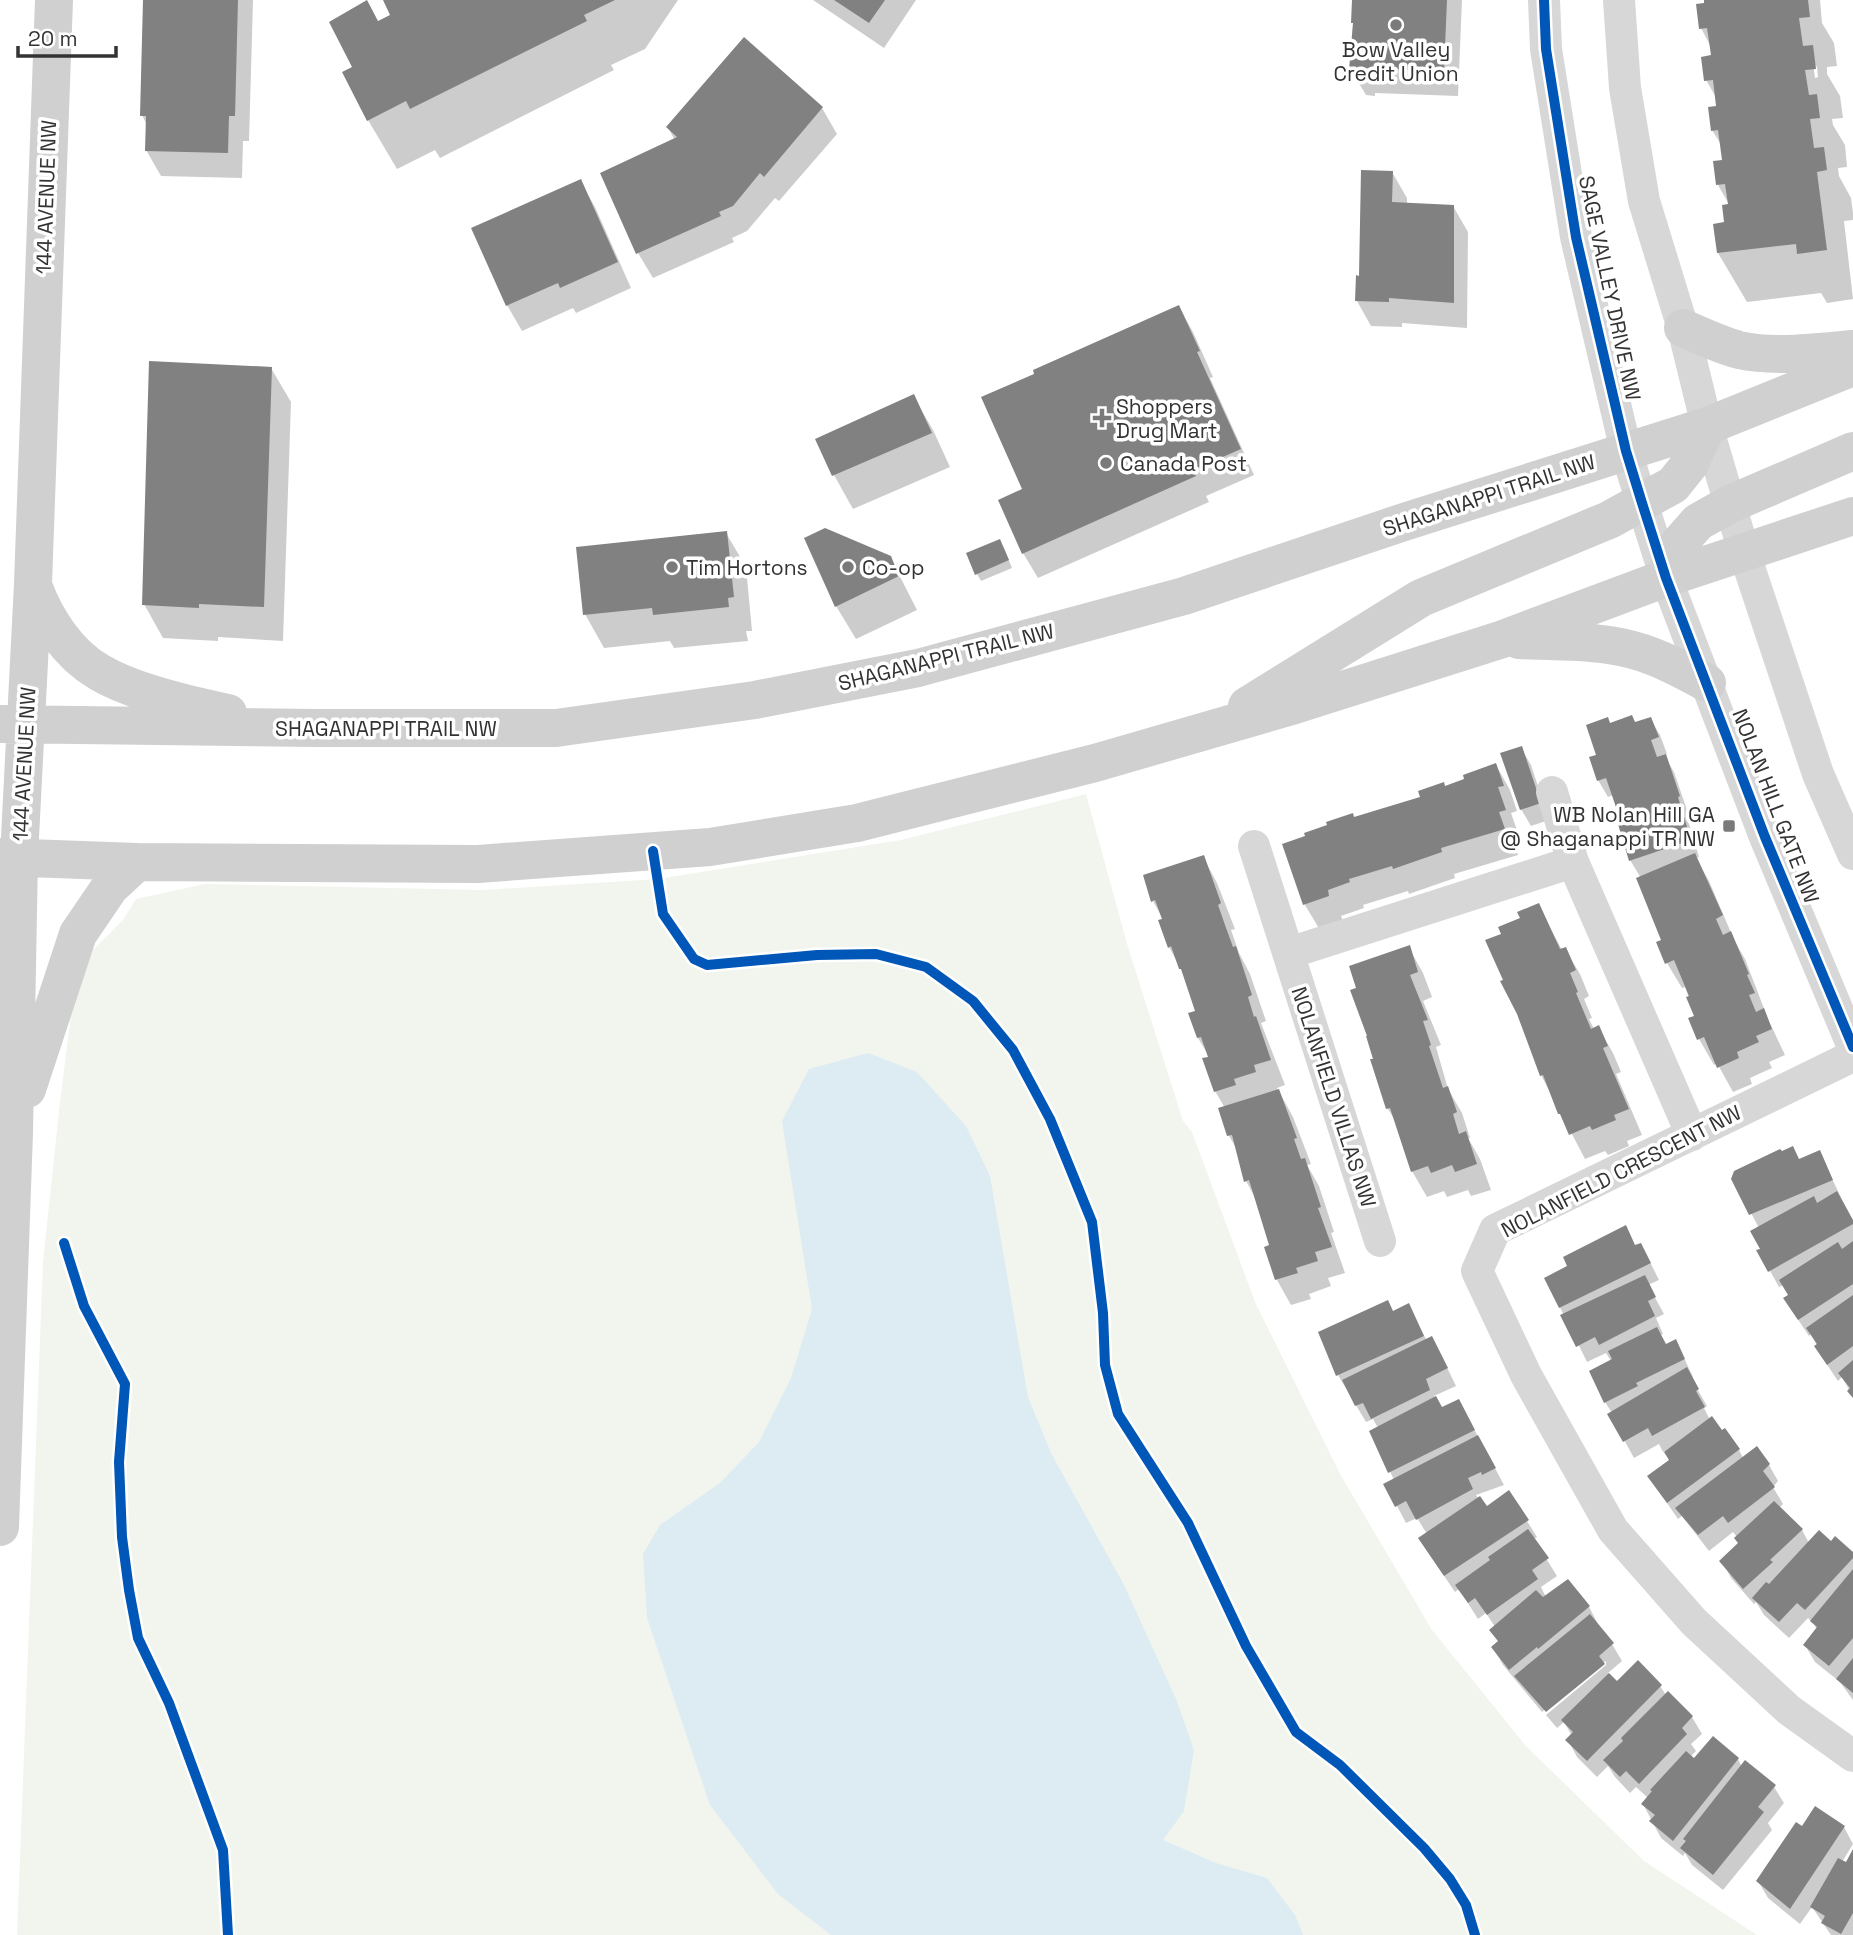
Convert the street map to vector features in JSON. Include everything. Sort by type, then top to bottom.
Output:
[{"type":"main road","name":"144 AVENUE NW","points":[[0,1527],[14,1132],[9,731],[33,584],[54,0]]},
{"type":"main road","points":[[1683,328],[1740,350],[1809,353],[1853,349]]},
{"type":"main road","name":"SHAGANAPPI TRAIL NW","points":[[9,731],[556,728],[741,703],[918,668],[1184,596],[1626,450],[1707,426],[1853,367]]},
{"type":"main road","points":[[1203,733],[1421,598],[1609,520],[1673,485],[1689,465],[1707,426]]},
{"type":"main road","points":[[1666,578],[1675,548],[1698,522],[1730,504],[1853,451]]},
{"type":"main road","points":[[0,814],[9,857],[136,862],[478,864],[710,847],[857,823],[1203,733],[1503,639],[1666,578],[1853,516]]},
{"type":"main road","points":[[33,584],[43,612],[52,626],[73,650],[97,671],[116,681],[224,712],[316,728]]},
{"type":"main road","points":[[1503,639],[1600,644],[1632,650],[1662,660],[1707,683]]},
{"type":"main road","points":[[14,1132],[78,934],[110,887],[136,862]]},
{"type":"street","name":"SAGE VALLEY DRIVE NW","points":[[1544,0],[1546,49],[1576,237],[1626,450],[1666,578]]},
{"type":"street","points":[[1619,0],[1625,88],[1644,201],[1683,328],[1707,426],[1744,552],[1818,774],[1853,854]]},
{"type":"street","name":"NOLAN HILL GATE NW","points":[[1666,578],[1765,837],[1853,1047]]},
{"type":"street","points":[[1552,792],[1573,862],[1692,1135]]},
{"type":"street","name":"NOLANFIELD VILLAS NW","points":[[1254,846],[1380,1241]]},
{"type":"street","points":[[1289,953],[1573,862]]},
{"type":"street","name":"NOLANFIELD CRESCENT NW","points":[[1853,1056],[1495,1230],[1478,1271],[1526,1375],[1614,1530],[1704,1631],[1789,1710],[1853,1756]]},
{"type":"shaded area","points":[[1086,794],[1127,944],[1183,1121],[1192,1132],[1255,1302],[1340,1474],[1432,1630],[1526,1746],[1644,1861],[1757,1935],[17,1935],[43,1262],[59,1111],[71,1014],[87,956],[123,920],[136,899],[205,884],[482,890],[658,879],[901,840]]},
{"type":"shaded area","points":[[868,1053],[917,1072],[966,1126],[990,1176],[1028,1397],[1051,1453],[1124,1585],[1176,1699],[1194,1750],[1184,1811],[1163,1840],[1216,1863],[1267,1878],[1295,1915],[1303,1935],[831,1935],[778,1894],[710,1805],[647,1618],[643,1554],[660,1525],[720,1483],[759,1442],[791,1378],[812,1309],[782,1121],[809,1069]]},
{"type":"building","points":[[143,0],[238,0],[235,116],[229,116],[228,153],[145,151],[146,116],[140,116]]},
{"type":"building","points":[[367,0],[378,21],[390,15],[383,0],[615,0],[584,15],[587,21],[410,109],[406,101],[367,121],[342,72],[352,67],[329,22]]},
{"type":"building","points":[[834,0],[885,0],[869,23]]},
{"type":"building","points":[[1352,0],[1447,0],[1444,71],[1361,68],[1361,71],[1349,70]]},
{"type":"building","points":[[1704,0],[1808,0],[1810,17],[1799,18],[1803,46],[1813,45],[1816,69],[1805,70],[1809,95],[1817,94],[1820,118],[1810,119],[1814,148],[1824,147],[1827,170],[1817,172],[1827,250],[1797,254],[1796,244],[1717,253],[1713,224],[1724,222],[1722,205],[1728,204],[1725,184],[1716,185],[1713,161],[1722,160],[1718,130],[1711,131],[1708,107],[1716,106],[1713,80],[1704,81],[1701,57],[1711,55],[1707,28],[1699,29],[1696,4],[1704,3]]},
{"type":"building","points":[[744,37],[823,107],[764,177],[760,173],[733,206],[719,212],[721,216],[636,254],[600,173],[677,137],[666,127]]},
{"type":"building","points":[[1361,170],[1393,171],[1392,202],[1454,205],[1454,303],[1389,298],[1389,302],[1355,301],[1356,275],[1359,276]]},
{"type":"building","points":[[581,179],[618,262],[560,288],[558,283],[506,306],[471,228]]},
{"type":"building","points":[[1179,305],[1241,449],[1193,470],[1196,476],[1022,554],[998,500],[1022,489],[981,397],[1034,374],[1033,370]]},
{"type":"building","points":[[149,361],[272,367],[264,607],[142,605]]},
{"type":"building","points":[[914,394],[932,433],[832,476],[815,439]]},
{"type":"building","points":[[825,528],[891,556],[899,576],[835,607],[804,538]]},
{"type":"building","points":[[727,531],[734,597],[728,598],[729,607],[653,615],[652,608],[583,615],[576,547]]},
{"type":"building","points":[[1000,539],[1009,560],[975,575],[966,553]]},
{"type":"building","points":[[1632,715],[1635,722],[1651,717],[1659,737],[1651,740],[1657,757],[1666,754],[1691,840],[1629,861],[1615,814],[1618,813],[1606,778],[1597,781],[1589,757],[1596,755],[1586,725],[1608,717],[1610,723]]},
{"type":"building","points":[[1522,746],[1541,803],[1520,810],[1500,753]]},
{"type":"building","points":[[1496,763],[1504,786],[1498,787],[1506,810],[1499,812],[1505,829],[1441,848],[1442,852],[1393,869],[1392,866],[1349,879],[1350,882],[1328,890],[1329,896],[1303,905],[1282,844],[1327,825],[1326,822],[1353,813],[1354,817],[1420,797],[1418,791],[1444,782],[1445,786],[1464,779],[1463,775]]},
{"type":"building","points":[[1695,853],[1723,915],[1716,919],[1723,935],[1731,931],[1749,974],[1747,975],[1755,993],[1749,995],[1756,1012],[1764,1008],[1772,1029],[1756,1036],[1759,1042],[1737,1052],[1739,1058],[1717,1068],[1704,1037],[1697,1040],[1688,1018],[1694,1016],[1686,997],[1689,996],[1674,960],[1665,964],[1656,942],[1661,940],[1636,878]]},
{"type":"building","points":[[1204,855],[1221,903],[1218,905],[1233,947],[1236,946],[1252,995],[1248,997],[1254,1017],[1256,1016],[1271,1060],[1254,1065],[1256,1072],[1234,1079],[1236,1085],[1214,1092],[1202,1058],[1208,1057],[1201,1037],[1197,1038],[1188,1013],[1195,1011],[1181,969],[1171,946],[1168,948],[1158,920],[1162,919],[1155,900],[1151,902],[1143,875]]},
{"type":"building","points":[[1539,903],[1560,949],[1566,947],[1576,970],[1570,973],[1578,992],[1576,993],[1591,1029],[1599,1025],[1608,1046],[1603,1048],[1629,1109],[1614,1115],[1616,1120],[1592,1130],[1590,1126],[1569,1135],[1543,1075],[1540,1076],[1485,940],[1501,934],[1498,927],[1520,918],[1517,912]]},
{"type":"building","points":[[1410,945],[1418,972],[1410,975],[1428,1020],[1423,1021],[1431,1045],[1429,1046],[1443,1088],[1448,1086],[1457,1112],[1453,1114],[1459,1134],[1466,1131],[1477,1164],[1455,1172],[1452,1165],[1431,1173],[1428,1166],[1411,1172],[1390,1108],[1386,1109],[1370,1059],[1373,1059],[1367,1036],[1350,990],[1356,988],[1349,966]]},
{"type":"building","points":[[1279,1089],[1297,1138],[1294,1139],[1301,1159],[1305,1158],[1332,1247],[1315,1252],[1318,1261],[1296,1268],[1298,1273],[1275,1280],[1264,1247],[1269,1245],[1249,1180],[1244,1182],[1232,1135],[1227,1136],[1218,1108]]},
{"type":"building","points":[[1793,1146],[1799,1159],[1820,1150],[1833,1180],[1749,1215],[1731,1179],[1734,1171],[1780,1149],[1782,1151]]},
{"type":"building","points":[[1837,1191],[1853,1224],[1768,1272],[1756,1250],[1760,1249],[1750,1231],[1814,1196],[1817,1203]]},
{"type":"building","points":[[1626,1225],[1635,1245],[1641,1243],[1651,1263],[1559,1308],[1544,1278],[1567,1266],[1563,1257]]},
{"type":"building","points":[[1853,1241],[1853,1284],[1798,1320],[1783,1298],[1788,1295],[1779,1280],[1838,1242],[1842,1249]]},
{"type":"building","points":[[1645,1275],[1656,1297],[1648,1301],[1655,1316],[1599,1345],[1595,1337],[1576,1347],[1560,1315]]},
{"type":"building","points":[[1853,1295],[1853,1346],[1827,1365],[1806,1328]]},
{"type":"building","points":[[1388,1300],[1393,1311],[1409,1303],[1424,1336],[1336,1376],[1318,1332]]},
{"type":"building","points":[[1657,1327],[1666,1344],[1676,1339],[1685,1359],[1636,1383],[1638,1386],[1604,1403],[1589,1371],[1612,1359],[1608,1351]]},
{"type":"building","points":[[1432,1336],[1448,1368],[1426,1379],[1430,1390],[1371,1419],[1363,1403],[1355,1406],[1342,1380]]},
{"type":"building","points":[[1853,1360],[1853,1398],[1847,1391],[1850,1388],[1838,1373]]},
{"type":"building","points":[[1687,1367],[1705,1407],[1652,1436],[1648,1428],[1623,1442],[1607,1414]]},
{"type":"building","points":[[1436,1396],[1442,1407],[1459,1399],[1475,1430],[1388,1473],[1369,1431]]},
{"type":"building","points":[[1712,1416],[1722,1430],[1725,1428],[1740,1449],[1667,1503],[1647,1476],[1669,1460],[1664,1452]]},
{"type":"building","points":[[1478,1435],[1496,1468],[1468,1478],[1473,1489],[1416,1520],[1406,1501],[1395,1507],[1383,1484]]},
{"type":"building","points":[[1757,1446],[1770,1464],[1763,1471],[1775,1487],[1728,1523],[1723,1516],[1698,1535],[1675,1508]]},
{"type":"building","points":[[1509,1490],[1529,1520],[1444,1576],[1418,1538],[1480,1496],[1487,1506]]},
{"type":"building","points":[[1774,1501],[1803,1529],[1770,1560],[1773,1562],[1743,1589],[1719,1561],[1738,1543],[1734,1538]]},
{"type":"building","points":[[1528,1529],[1549,1558],[1532,1570],[1538,1579],[1487,1615],[1475,1598],[1468,1603],[1455,1585],[1490,1560],[1488,1557]]},
{"type":"building","points":[[1819,1530],[1831,1541],[1835,1536],[1853,1552],[1853,1558],[1805,1610],[1797,1603],[1779,1622],[1752,1598],[1766,1582],[1769,1584]]},
{"type":"building","points":[[1853,1569],[1853,1638],[1829,1666],[1803,1645],[1817,1627],[1810,1621]]},
{"type":"building","points":[[1568,1579],[1590,1606],[1509,1670],[1491,1647],[1498,1641],[1489,1630],[1536,1590],[1543,1597]]},
{"type":"building","points":[[1590,1614],[1614,1643],[1599,1656],[1605,1664],[1546,1712],[1514,1676]]},
{"type":"building","points":[[1853,1658],[1853,1693],[1836,1679]]},
{"type":"building","points":[[1638,1660],[1662,1685],[1587,1761],[1565,1740],[1573,1732],[1561,1720],[1609,1673],[1617,1681]]},
{"type":"building","points":[[1668,1691],[1693,1716],[1682,1728],[1687,1734],[1639,1784],[1626,1771],[1620,1777],[1603,1760]]},
{"type":"building","points":[[1713,1736],[1739,1758],[1673,1841],[1649,1821],[1655,1815],[1641,1804],[1652,1791],[1650,1790],[1686,1751],[1694,1758]]},
{"type":"building","points":[[1745,1760],[1776,1785],[1758,1807],[1764,1812],[1713,1875],[1680,1848],[1686,1841],[1683,1839]]},
{"type":"building","points":[[1815,1806],[1845,1826],[1790,1909],[1756,1881],[1796,1822],[1802,1826]]},
{"type":"building","points":[[1853,1849],[1853,1913],[1841,1934],[1821,1923],[1825,1916],[1810,1907],[1838,1858],[1846,1862]]},
{"type":"cycle path","points":[[1544,0],[1546,49],[1576,237],[1626,451],[1666,578],[1765,837],[1853,1047]]},
{"type":"cycle path","points":[[653,851],[663,914],[694,959],[707,965],[817,955],[876,954],[926,967],[973,1001],[1013,1050],[1050,1119],[1092,1222],[1103,1313],[1105,1365],[1118,1414],[1188,1523],[1246,1646],[1296,1732],[1340,1765],[1424,1848],[1450,1879],[1466,1905],[1475,1935]]},
{"type":"cycle path","points":[[64,1243],[84,1306],[125,1384],[119,1462],[122,1537],[129,1590],[138,1638],[169,1703],[223,1850],[228,1935]]},
{"type":"place","name":"Bow Valley Credit Union","points":[[1396,25]]},
{"type":"place","name":"Shoppers Drug Mart","points":[[1102,418]]},
{"type":"place","name":"Canada Post","points":[[1106,463]]},
{"type":"place","name":"Tim Hortons","points":[[672,567]]},
{"type":"place","name":"Co-op","points":[[848,567]]},
{"type":"place","name":"WB Nolan Hill GA @ Shaganappi TR NW","points":[[1729,826]]}]
